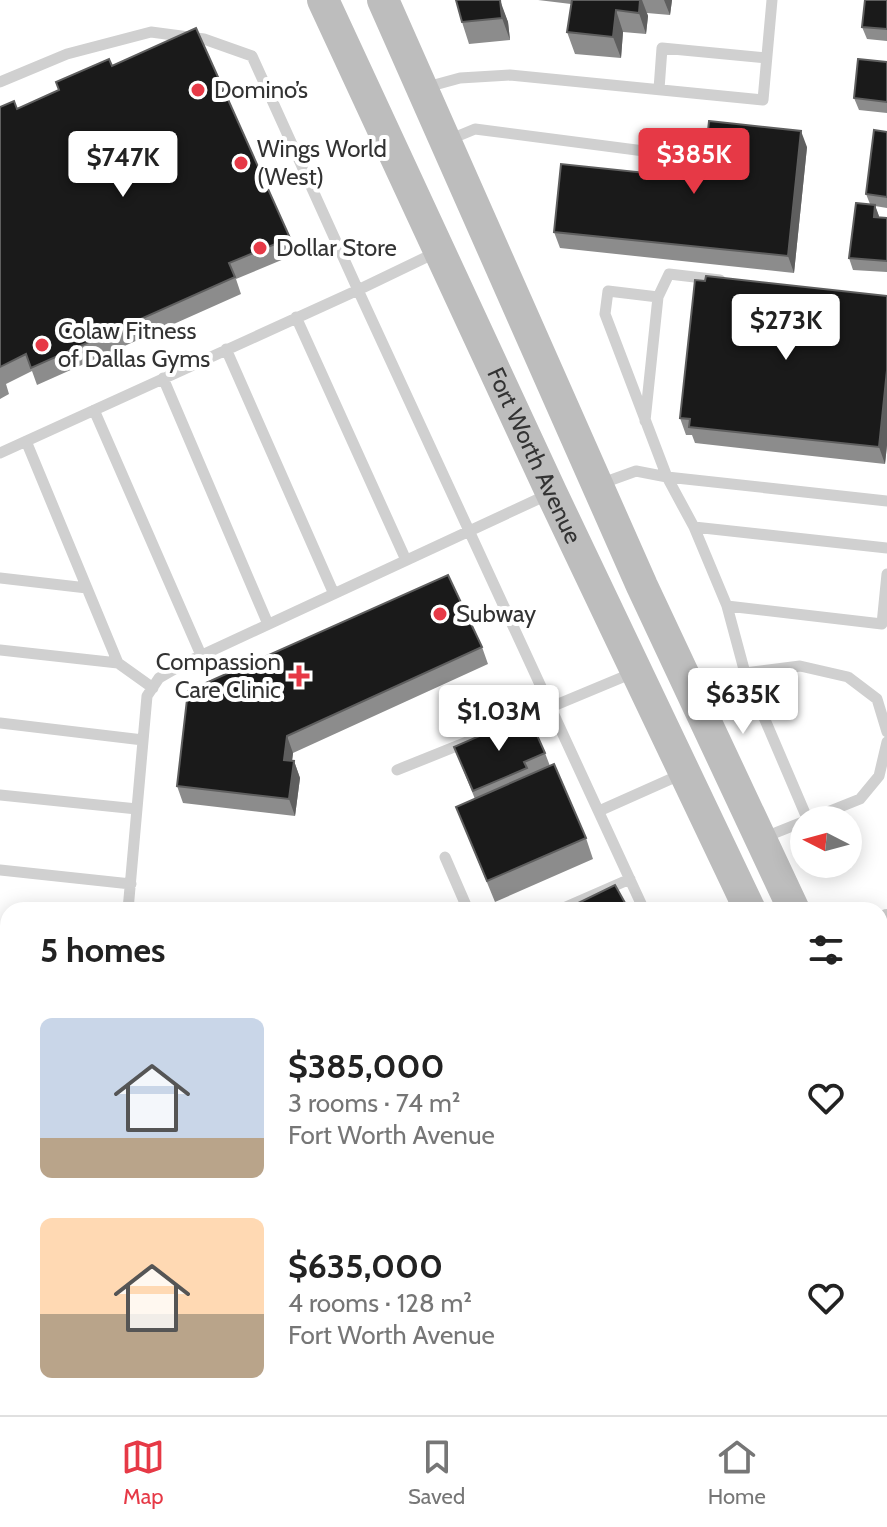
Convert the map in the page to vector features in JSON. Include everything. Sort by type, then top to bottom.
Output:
[{"type":"main road","name":"Fort Worth Avenue","points":[[323,0],[551,492],[746,902]]},
{"type":"main road","name":"Fort Worth Avenue","points":[[383,0],[596,479],[790,902]]},
{"type":"main road","points":[[376,115],[422,89]]},
{"type":"main road","points":[[551,492],[596,479]]},
{"type":"lane","points":[[422,89],[460,78],[510,75],[763,100],[772,0]]},
{"type":"lane","points":[[0,82],[67,54],[151,32],[204,39],[252,56],[640,902]]},
{"type":"lane","points":[[659,89],[662,48],[766,58]]},
{"type":"lane","points":[[446,141],[475,129],[690,157]]},
{"type":"lane","points":[[0,453],[439,251]]},
{"type":"lane","points":[[645,421],[658,297],[669,274],[732,282]]},
{"type":"lane","points":[[658,297],[608,291],[605,314],[667,477],[694,527],[727,606],[745,673],[802,806]]},
{"type":"lane","points":[[296,317],[406,560]]},
{"type":"lane","points":[[226,349],[334,594]]},
{"type":"lane","points":[[163,378],[268,624]]},
{"type":"lane","points":[[94,410],[201,655]]},
{"type":"lane","points":[[26,441],[118,663]]},
{"type":"lane","points":[[596,479],[636,471],[887,501]]},
{"type":"lane","points":[[129,902],[147,696],[159,678],[201,655],[551,492]]},
{"type":"lane","points":[[694,527],[887,548]]},
{"type":"lane","points":[[727,606],[882,624],[887,574]]},
{"type":"lane","points":[[0,578],[87,588]]},
{"type":"lane","points":[[0,650],[118,663],[153,688]]},
{"type":"lane","points":[[692,691],[745,673],[800,666],[848,677],[877,699],[887,732]]},
{"type":"lane","points":[[509,725],[636,671]]},
{"type":"lane","points":[[0,723],[143,740]]},
{"type":"lane","points":[[397,770],[495,730]]},
{"type":"lane","points":[[840,806],[860,799],[879,776],[887,742]]},
{"type":"lane","points":[[599,811],[685,773]]},
{"type":"lane","points":[[0,795],[137,809]]},
{"type":"lane","points":[[759,840],[790,826]]},
{"type":"lane","points":[[445,857],[465,902]]},
{"type":"lane","points":[[0,870],[131,884]]},
{"type":"lane","points":[[577,902],[630,879]]},
{"type":"building","points":[[456,0],[500,0],[502,18],[462,22]]},
{"type":"building","points":[[572,0],[640,0],[639,13],[616,10],[613,37],[567,32]]},
{"type":"building","points":[[865,0],[887,0],[887,29],[862,27]]},
{"type":"building","points":[[196,28],[290,238],[229,263],[235,277],[31,368],[26,354],[0,367],[0,107],[14,101],[17,109],[59,90],[56,82],[109,59],[112,66]]},
{"type":"building","points":[[858,59],[887,62],[887,102],[854,98]]},
{"type":"building","points":[[709,121],[801,131],[788,256],[554,232],[561,164],[703,179]]},
{"type":"building","points":[[874,130],[887,132],[887,197],[866,194]]},
{"type":"building","points":[[856,203],[875,205],[874,217],[887,218],[887,261],[849,258]]},
{"type":"building","points":[[706,276],[887,296],[887,370],[879,447],[689,427],[690,419],[680,418],[695,280],[705,281]]},
{"type":"building","points":[[448,575],[482,647],[287,736],[284,760],[294,761],[289,799],[177,786],[188,691]]},
{"type":"building","points":[[528,715],[545,753],[524,762],[527,768],[473,791],[454,747]]},
{"type":"building","points":[[554,764],[586,838],[487,881],[456,807]]},
{"type":"building","points":[[615,885],[625,902],[580,902]]},
{"type":"place","name":"Domino’s","points":[[198,90]]},
{"type":"place","name":"Wings World (West)","points":[[241,163]]},
{"type":"place","name":"Dollar Store","points":[[260,248]]},
{"type":"place","name":"Colaw Fitness of Dallas Gyms","points":[[42,345]]},
{"type":"place","name":"Subway","points":[[440,614]]},
{"type":"place","name":"Compassion Care Clinic","points":[[299,676]]}]
